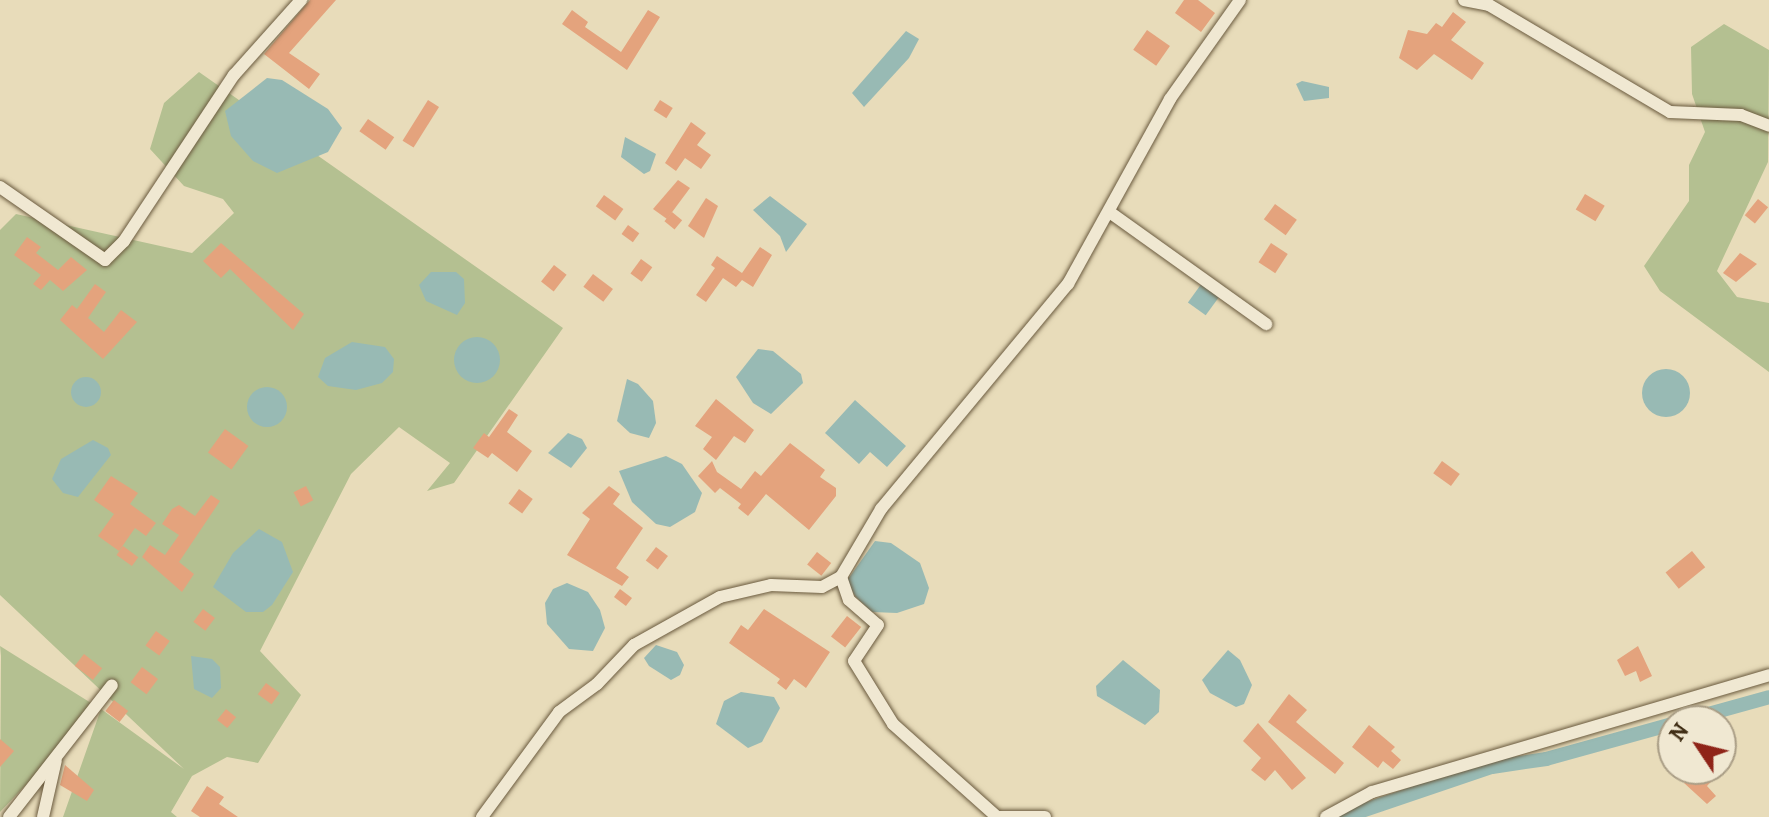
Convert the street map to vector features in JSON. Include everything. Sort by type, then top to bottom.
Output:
[{"type":"street","points":[[0,187],[105,260],[124,241],[220,94],[301,0]]},
{"type":"street","points":[[482,817],[559,712],[597,684],[634,645],[720,597],[771,585],[822,587],[841,577],[881,509],[1068,284],[1111,213],[1170,99],[1240,0]]},
{"type":"street","points":[[1464,0],[1489,5],[1670,112],[1728,113],[1769,126]]},
{"type":"street","points":[[1111,213],[1266,324]]},
{"type":"street","points":[[841,577],[849,600],[878,625],[854,661],[893,724],[997,817],[1045,817]]},
{"type":"street","points":[[1326,817],[1372,792],[1769,675]]},
{"type":"street","points":[[9,817],[112,685]]},
{"type":"street","points":[[43,817],[56,757]]},
{"type":"green space","points":[[1724,24],[1769,50],[1768,162],[1717,271],[1737,297],[1769,303],[1769,372],[1660,291],[1644,266],[1689,201],[1689,165],[1705,132],[1692,94],[1691,47]]},
{"type":"green space","points":[[199,72],[563,328],[454,483],[427,491],[450,463],[399,427],[351,474],[260,651],[301,695],[258,763],[227,757],[192,776],[171,812],[177,817],[63,817],[101,709],[184,769],[0,595],[0,230],[16,214],[192,253],[234,213],[223,199],[184,186],[150,149],[164,103]]},
{"type":"green space","points":[[0,646],[99,708],[0,812],[1,656]]},
{"type":"water","points":[[906,31],[919,39],[909,58],[864,107],[852,93]]},
{"type":"water","points":[[267,78],[282,80],[328,109],[342,128],[328,152],[277,173],[253,161],[231,136],[225,111]]},
{"type":"water","points":[[1302,81],[1329,87],[1329,98],[1304,101],[1296,84]]},
{"type":"water","points":[[625,137],[656,154],[650,171],[644,174],[621,157]]},
{"type":"water","points":[[770,196],[807,224],[786,252],[780,236],[753,210]]},
{"type":"water","points":[[431,272],[456,272],[464,279],[465,303],[457,315],[426,301],[419,285]]},
{"type":"water","points":[[1202,283],[1220,296],[1206,315],[1188,302]]},
{"type":"water","points":[[477,337],[493,344],[500,360],[493,376],[477,383],[461,376],[454,360],[461,344]]},
{"type":"water","points":[[352,342],[385,347],[394,359],[393,372],[382,383],[356,390],[328,386],[318,377],[325,358]]},
{"type":"water","points":[[758,349],[773,351],[801,374],[803,383],[771,414],[753,403],[736,377]]},
{"type":"water","points":[[1666,369],[1683,376],[1690,393],[1683,410],[1666,417],[1649,410],[1642,393],[1649,376]]},
{"type":"water","points":[[86,377],[97,381],[101,392],[97,403],[86,407],[75,403],[71,392],[75,381]]},
{"type":"water","points":[[627,379],[638,384],[653,401],[656,423],[649,438],[630,433],[617,421]]},
{"type":"water","points":[[267,387],[281,393],[287,407],[281,421],[267,427],[253,421],[247,407],[253,393]]},
{"type":"water","points":[[855,400],[906,446],[887,467],[870,452],[859,464],[825,433]]},
{"type":"water","points":[[568,433],[582,439],[587,448],[571,468],[548,453]]},
{"type":"water","points":[[93,440],[108,448],[111,455],[78,497],[63,493],[52,479],[61,459]]},
{"type":"water","points":[[666,456],[682,464],[702,493],[695,512],[670,527],[656,524],[632,502],[619,471]]},
{"type":"water","points":[[259,529],[282,542],[293,572],[272,605],[263,612],[246,612],[213,587],[233,553]]},
{"type":"water","points":[[875,541],[891,543],[920,563],[929,588],[924,604],[897,613],[872,612],[856,597],[846,582]]},
{"type":"water","points":[[567,583],[588,592],[600,610],[605,628],[593,651],[569,649],[547,624],[545,603],[553,589]]},
{"type":"water","points":[[656,645],[677,652],[684,665],[680,675],[671,680],[649,666],[644,658]]},
{"type":"water","points":[[1228,650],[1240,660],[1252,685],[1244,704],[1236,707],[1210,693],[1202,680]]},
{"type":"water","points":[[191,656],[212,659],[220,667],[221,688],[212,698],[194,689]]},
{"type":"water","points":[[1123,660],[1160,690],[1159,712],[1145,725],[1097,696],[1096,686]]},
{"type":"water","points":[[741,692],[774,697],[780,708],[762,742],[748,748],[716,724],[724,701]]},
{"type":"building","points":[[310,0],[336,0],[289,53],[320,74],[309,89],[264,54]]},
{"type":"building","points":[[1184,0],[1198,0],[1215,13],[1201,32],[1175,13]]},
{"type":"building","points":[[572,10],[588,22],[585,27],[621,52],[648,10],[660,17],[627,70],[562,24]]},
{"type":"building","points":[[1453,12],[1466,22],[1451,40],[1484,63],[1472,80],[1434,54],[1417,70],[1399,58],[1408,30],[1427,34],[1436,23],[1442,27]]},
{"type":"building","points":[[1147,30],[1170,46],[1156,66],[1133,50]]},
{"type":"building","points":[[428,100],[439,107],[414,148],[403,141]]},
{"type":"building","points":[[660,100],[673,108],[666,118],[654,110]]},
{"type":"building","points":[[368,119],[394,137],[386,150],[359,131]]},
{"type":"building","points":[[691,122],[706,133],[697,145],[711,155],[701,169],[685,158],[676,171],[665,163]]},
{"type":"building","points":[[678,180],[690,188],[667,219],[653,209]]},
{"type":"building","points":[[1585,194],[1605,206],[1595,221],[1576,209]]},
{"type":"building","points":[[604,195],[623,209],[615,220],[596,206]]},
{"type":"building","points":[[706,198],[718,206],[704,238],[688,226]]},
{"type":"building","points":[[1758,199],[1768,207],[1755,224],[1745,215]]},
{"type":"building","points":[[1275,204],[1297,220],[1286,235],[1264,219]]},
{"type":"building","points":[[672,212],[682,220],[675,230],[664,221]]},
{"type":"building","points":[[628,225],[639,233],[633,242],[622,234]]},
{"type":"building","points":[[27,237],[41,247],[36,253],[58,270],[71,257],[87,270],[63,291],[50,280],[41,290],[33,284],[41,275],[14,255]]},
{"type":"building","points":[[221,243],[304,314],[293,330],[230,269],[221,278],[203,261]]},
{"type":"building","points":[[1271,243],[1288,254],[1275,273],[1258,262]]},
{"type":"building","points":[[760,247],[772,255],[753,287],[742,280],[736,287],[723,278],[706,302],[696,295],[715,268],[711,265],[717,256],[742,273]]},
{"type":"building","points":[[1740,253],[1757,264],[1736,282],[1723,273]]},
{"type":"building","points":[[641,259],[652,267],[642,282],[630,274]]},
{"type":"building","points":[[554,265],[567,275],[554,291],[541,282]]},
{"type":"building","points":[[593,274],[613,289],[603,302],[583,287]]},
{"type":"building","points":[[95,284],[106,292],[88,318],[104,332],[121,310],[137,322],[103,359],[60,320],[72,305],[77,309]]},
{"type":"building","points":[[716,399],[754,430],[745,443],[734,436],[716,460],[703,449],[712,437],[695,426]]},
{"type":"building","points":[[509,409],[518,415],[507,432],[532,451],[517,472],[492,453],[488,458],[473,448],[484,433],[489,437]]},
{"type":"building","points":[[225,429],[248,446],[231,470],[208,452]]},
{"type":"building","points":[[790,443],[825,470],[820,477],[836,488],[836,496],[809,530],[766,494],[748,516],[738,508],[741,504],[720,488],[715,493],[698,476],[712,461],[717,472],[741,489],[755,471],[761,476]]},
{"type":"building","points":[[1442,461],[1460,474],[1451,486],[1433,473]]},
{"type":"building","points":[[111,476],[138,493],[130,504],[156,523],[146,536],[135,528],[119,551],[98,536],[114,514],[94,500]]},
{"type":"building","points":[[306,486],[313,500],[301,507],[294,492]]},
{"type":"building","points":[[609,486],[620,494],[613,504],[643,528],[616,568],[629,577],[622,586],[567,555],[590,519],[582,513]]},
{"type":"building","points":[[519,489],[533,499],[522,514],[508,504]]},
{"type":"building","points":[[211,495],[220,501],[179,562],[194,574],[182,592],[142,557],[150,545],[165,555],[179,535],[162,524],[172,509],[179,505],[195,516]]},
{"type":"building","points":[[123,546],[138,557],[132,566],[117,555]]},
{"type":"building","points":[[656,547],[668,556],[658,570],[646,561]]},
{"type":"building","points":[[1692,551],[1705,567],[1679,589],[1666,572]]},
{"type":"building","points":[[817,552],[831,563],[821,576],[807,565]]},
{"type":"building","points":[[620,589],[632,598],[626,606],[614,597]]},
{"type":"building","points":[[203,609],[215,618],[205,631],[193,622]]},
{"type":"building","points":[[764,609],[830,652],[806,688],[794,679],[786,690],[777,683],[780,679],[729,643],[741,625],[748,630]]},
{"type":"building","points":[[847,616],[861,627],[845,648],[831,636]]},
{"type":"building","points":[[156,631],[170,641],[159,656],[145,646]]},
{"type":"building","points":[[1638,646],[1652,676],[1640,682],[1636,671],[1625,676],[1617,660]]},
{"type":"building","points":[[84,654],[102,668],[93,680],[75,666]]},
{"type":"building","points":[[142,667],[158,679],[147,694],[131,682]]},
{"type":"building","points":[[266,683],[280,693],[272,704],[258,694]]},
{"type":"building","points":[[1289,694],[1307,710],[1296,722],[1344,763],[1335,774],[1268,722]]},
{"type":"building","points":[[114,700],[128,711],[120,722],[105,711]]},
{"type":"building","points":[[226,709],[236,717],[227,728],[217,720]]},
{"type":"building","points":[[1258,723],[1306,778],[1292,790],[1275,770],[1265,781],[1251,770],[1261,758],[1243,741]]},
{"type":"building","points":[[1369,725],[1395,747],[1391,751],[1401,760],[1393,769],[1383,761],[1378,768],[1352,747]]},
{"type":"building","points":[[0,739],[14,751],[0,767]]},
{"type":"building","points":[[65,765],[94,790],[87,801],[60,785]]},
{"type":"building","points":[[1686,785],[1708,785],[1716,796],[1707,804]]},
{"type":"building","points":[[207,786],[224,797],[219,804],[238,817],[200,817],[191,811]]},
{"type":"waterway","points":[[1344,817],[1492,767],[1546,759],[1769,697]]}]
